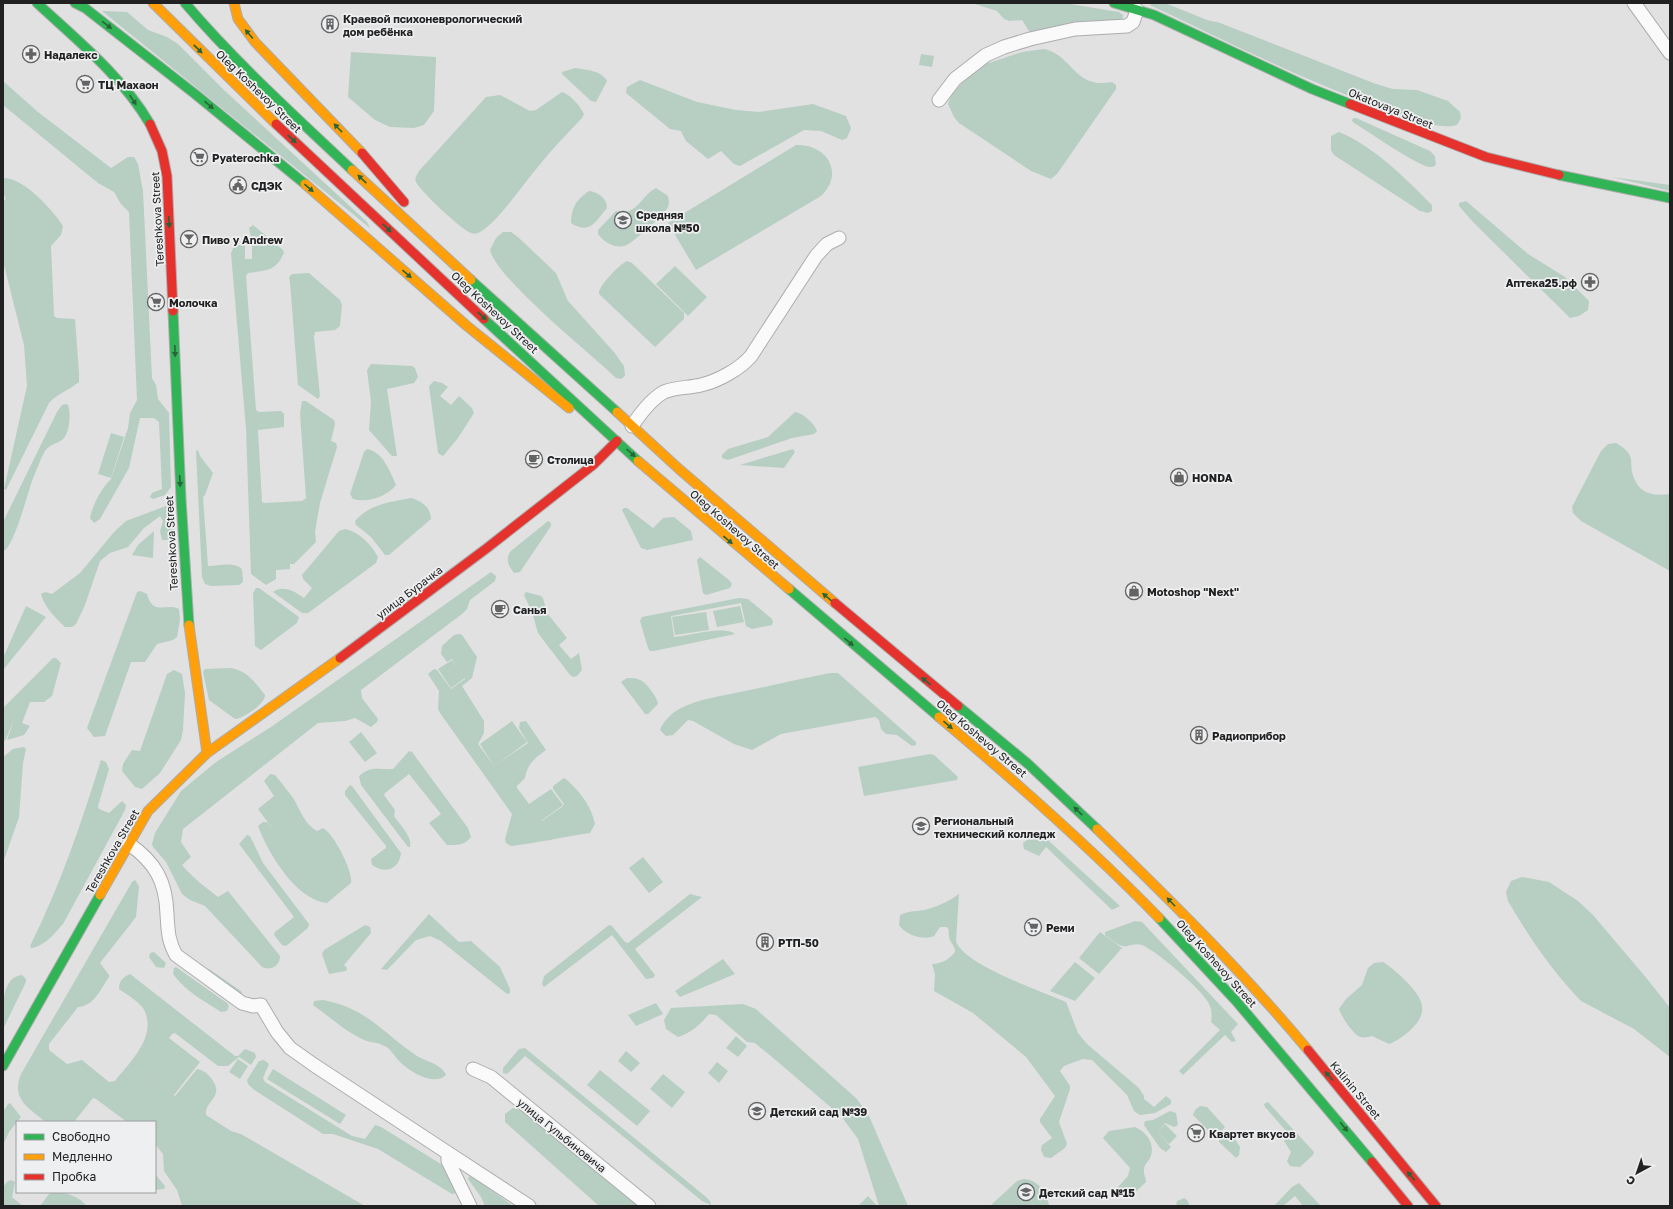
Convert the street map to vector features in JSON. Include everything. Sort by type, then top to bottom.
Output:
[{"type":"main road","name":"Tereshkova Street","points":[[3,1066],[148,811],[207,753],[205,728],[188,620],[180,497],[168,192],[164,159],[153,129],[123,86],[37,3]]},
{"type":"main road","points":[[75,3],[85,8],[162,66],[300,181],[515,368],[572,410],[592,418]]},
{"type":"main road","name":"Oleg Koshevoy Street","points":[[153,3],[170,22],[399,240],[617,441],[692,508],[996,765],[1112,869],[1183,942],[1282,1055],[1408,1206]]},
{"type":"main road","name":"Oleg Koshevoy Street","points":[[184,3],[218,42],[249,73],[411,225],[632,426],[789,565],[896,656],[1033,768],[1164,894],[1256,991]]},
{"type":"main road","points":[[234,3],[235,12],[243,28],[255,42],[361,152],[400,196],[408,208],[411,225]]},
{"type":"main road","name":"Okatovaya Street","points":[[1114,3],[1154,15],[1312,89],[1444,142],[1486,157],[1554,174],[1670,198]]},
{"type":"main road","name":"улица Бурачка","points":[[207,753],[344,655],[487,548],[593,465],[617,441]]},
{"type":"main road","name":"Kalinin Street","points":[[1256,991],[1291,1030],[1436,1206]]},
{"type":"street","points":[[1634,3],[1670,53]]},
{"type":"street","points":[[939,100],[955,79],[989,53],[1030,38],[1075,29],[1127,26],[1133,22],[1137,10]]},
{"type":"street","points":[[632,426],[641,414],[664,392],[701,385],[742,366],[751,356],[816,256],[827,244],[839,238]]},
{"type":"street","points":[[129,844],[145,855],[162,882],[170,944],[176,955],[242,1004],[253,1006],[261,1005],[277,1032],[290,1048],[529,1206]]},
{"type":"street","name":"улица Гульбиновича","points":[[473,1069],[490,1076],[649,1206]]},
{"type":"street","points":[[448,1153],[448,1161],[470,1206]]},
{"type":"green space","points":[[959,3],[1064,3],[1119,12],[1123,15],[1122,20],[1031,33],[1022,20],[1009,21],[1004,19],[997,11],[975,4]]},
{"type":"green space","points":[[1152,3],[1165,3],[1376,84],[1393,89],[1417,90],[1448,101],[1460,112],[1461,118],[1457,125],[1435,125],[1367,103],[1242,49],[1150,5]]},
{"type":"green space","points":[[102,11],[127,12],[148,30],[167,37],[178,44],[225,91],[367,222],[370,228]]},
{"type":"green space","points":[[1044,49],[1052,51],[1058,55],[1086,80],[1098,83],[1112,82],[1116,85],[1116,89],[1057,174],[1051,179],[1031,171],[959,123],[954,117],[948,104],[951,95],[964,81],[983,65],[1022,52]]},
{"type":"green space","points":[[351,52],[436,57],[434,111],[424,125],[414,128],[390,127],[375,120],[348,97]]},
{"type":"green space","points":[[921,54],[934,56],[932,67],[919,65]]},
{"type":"green space","points":[[575,68],[597,73],[604,77],[607,81],[596,102],[591,101],[562,74],[562,72]]},
{"type":"green space","points":[[640,80],[697,102],[736,110],[759,112],[813,104],[846,116],[851,128],[847,138],[842,140],[821,131],[804,130],[740,166],[734,164],[721,151],[708,159],[686,141],[681,131],[670,129],[626,93],[627,87]]},
{"type":"green space","points":[[3,81],[38,112],[111,168],[128,157],[134,157],[138,164],[143,191],[152,378],[156,385],[158,399],[169,413],[171,487],[165,495],[153,499],[150,497],[152,493],[162,489],[159,422],[154,418],[140,418],[129,468],[100,519],[94,523],[90,518],[95,502],[111,479],[128,428],[130,413],[137,400],[129,212],[121,204],[114,192],[98,183],[3,105]]},
{"type":"green space","points":[[562,92],[578,104],[584,114],[582,118],[548,155],[501,213],[485,229],[475,234],[464,229],[432,201],[415,181],[419,171],[486,97],[500,95],[530,111],[536,110]]},
{"type":"green space","points":[[1353,118],[1430,151],[1435,156],[1436,165],[1430,167],[1424,165],[1392,148],[1354,123],[1352,121]]},
{"type":"green space","points":[[1339,132],[1365,146],[1389,164],[1432,205],[1432,211],[1428,213],[1420,211],[1334,155],[1331,150],[1331,136]]},
{"type":"green space","points":[[796,145],[816,149],[824,155],[829,162],[832,169],[832,178],[828,187],[821,196],[696,270],[668,223]]},
{"type":"green space","points":[[1612,177],[1670,185],[1670,191]]},
{"type":"green space","points":[[3,178],[11,179],[28,188],[45,204],[63,226],[61,235],[51,246],[54,316],[57,318],[75,319],[79,373],[79,382],[49,403],[6,490],[4,489],[27,386],[24,345],[3,261],[3,201],[6,199],[3,192]]},
{"type":"green space","points":[[656,188],[668,196],[669,205],[663,214],[646,230],[633,241],[624,246],[613,245],[600,237],[598,230],[616,211],[625,212],[633,209],[652,190]]},
{"type":"green space","points":[[589,191],[604,198],[607,208],[592,225],[583,228],[571,223],[571,217],[578,200]]},
{"type":"green space","points":[[1466,201],[1528,254],[1565,277],[1589,301],[1588,310],[1579,316],[1570,318],[1472,221],[1459,206],[1459,203]]},
{"type":"green space","points":[[253,225],[283,250],[284,253],[274,267],[248,273],[246,276],[256,410],[259,412],[281,411],[284,414],[284,427],[258,430],[262,502],[302,501],[306,498],[300,413],[302,401],[306,401],[334,420],[335,424],[331,441],[336,443],[337,447],[320,503],[315,532],[316,542],[294,564],[290,564],[290,569],[276,570],[276,579],[266,585],[251,574],[246,429],[231,253],[234,246],[245,244],[245,259],[252,259],[252,242],[249,228]]},
{"type":"green space","points":[[503,232],[511,232],[519,238],[556,273],[568,301],[614,352],[624,366],[625,376],[621,379],[616,378],[546,316],[509,279],[497,263],[490,250],[496,238]]},
{"type":"green space","points":[[627,261],[632,263],[684,313],[684,319],[655,347],[599,294],[599,291],[605,281]]},
{"type":"green space","points":[[675,266],[707,297],[688,316],[656,284]]},
{"type":"green space","points":[[309,273],[340,300],[342,305],[340,326],[335,330],[315,332],[314,337],[320,396],[318,399],[298,385],[289,277],[292,274]]},
{"type":"green space","points":[[371,364],[412,366],[415,368],[418,377],[414,383],[387,389],[397,456],[392,456],[369,430],[371,402],[367,370]]},
{"type":"green space","points":[[434,381],[442,383],[448,387],[440,396],[451,405],[459,396],[472,408],[474,413],[458,438],[443,456],[438,453],[429,386]]},
{"type":"green space","points":[[62,405],[68,405],[69,413],[67,433],[62,440],[45,451],[33,479],[13,538],[3,552],[3,522],[57,412]]},
{"type":"green space","points":[[795,412],[805,416],[811,422],[817,431],[814,434],[792,438],[728,460],[722,458],[722,455],[728,449],[768,437]]},
{"type":"green space","points":[[111,433],[124,437],[111,478],[98,474]]},
{"type":"green space","points":[[1616,443],[1628,452],[1631,459],[1634,479],[1641,489],[1645,492],[1656,495],[1670,494],[1670,571],[1581,521],[1573,513],[1572,507],[1601,451],[1608,444]]},
{"type":"green space","points":[[367,449],[373,451],[382,458],[396,485],[387,493],[376,498],[365,500],[353,499],[350,494],[364,452]]},
{"type":"green space","points":[[793,449],[795,452],[784,468],[740,465]]},
{"type":"green space","points":[[198,450],[200,456],[213,473],[203,497],[208,566],[226,564],[234,565],[242,569],[243,582],[239,585],[211,586],[205,584],[202,577],[196,451]]},
{"type":"green space","points":[[411,498],[419,501],[428,508],[431,519],[389,555],[385,555],[371,537],[356,525],[355,521],[361,515],[374,507]]},
{"type":"green space","points":[[166,506],[173,512],[175,540],[162,540],[160,531],[163,521],[160,516],[144,528],[128,547],[110,553],[100,561],[85,605],[76,624],[72,627],[65,627],[47,608],[41,594],[45,592],[52,594],[80,573],[114,532],[126,521]]},
{"type":"green space","points":[[627,508],[653,528],[663,518],[674,517],[691,531],[693,540],[647,550],[641,548],[622,510]]},
{"type":"green space","points":[[548,521],[551,523],[551,526],[520,572],[514,573],[508,562],[509,554]]},
{"type":"green space","points":[[345,529],[360,536],[368,543],[378,557],[376,563],[308,613],[302,613],[273,592],[285,589],[293,591],[304,598],[312,588],[303,579],[302,575],[339,531]]},
{"type":"green space","points":[[154,531],[153,558],[132,555],[138,545]]},
{"type":"green space","points":[[700,557],[729,580],[732,584],[730,588],[706,595],[703,593],[697,560]]},
{"type":"green space","points":[[491,572],[496,576],[495,581],[470,600],[467,609],[462,614],[361,690],[362,698],[378,719],[377,722],[371,727],[355,718],[345,721],[318,723],[183,829],[181,842],[191,857],[182,865],[218,897],[228,891],[280,956],[280,960],[274,967],[262,967],[205,906],[190,900],[182,894],[166,862],[153,847],[152,844],[155,833],[181,791],[216,762],[271,727]]},
{"type":"green space","points":[[256,588],[259,588],[299,617],[297,623],[261,650],[255,646],[253,593]]},
{"type":"green space","points":[[140,591],[147,594],[153,605],[157,607],[174,607],[179,609],[180,619],[177,637],[173,640],[157,644],[145,662],[131,662],[105,736],[94,737],[87,728],[137,592]]},
{"type":"green space","points":[[526,592],[541,596],[543,598],[547,613],[567,638],[559,645],[571,659],[579,653],[582,670],[577,676],[573,677],[570,675],[538,633],[532,612],[524,595]]},
{"type":"green space","points":[[739,598],[748,599],[772,619],[772,625],[752,629],[746,626],[741,603],[671,616],[674,637],[715,631],[730,632],[735,634],[654,651],[650,651],[648,648],[640,621],[642,617]]},
{"type":"green space","points":[[26,606],[46,617],[3,670],[3,658]]},
{"type":"green space","points":[[740,606],[744,622],[717,627],[713,611]]},
{"type":"green space","points":[[706,612],[709,630],[675,635],[672,617]]},
{"type":"green space","points":[[454,635],[462,635],[477,657],[472,678],[462,686],[484,721],[484,733],[478,744],[494,766],[480,744],[512,721],[527,742],[497,764],[528,743],[519,728],[520,722],[526,721],[546,750],[532,762],[525,778],[517,786],[517,788],[542,821],[563,806],[564,804],[553,789],[553,786],[564,778],[581,794],[591,811],[595,824],[590,833],[511,846],[506,843],[505,839],[512,814],[440,713],[438,709],[439,691],[428,674],[434,669],[437,670],[451,689],[465,679],[452,659],[447,662],[441,654],[442,646]]},
{"type":"green space","points":[[53,658],[56,658],[61,663],[52,696],[44,702],[30,702],[22,723],[30,726],[24,735],[7,740],[14,720],[5,741],[3,740],[3,708]]},
{"type":"green space","points":[[452,660],[465,678],[451,688],[438,669]]},
{"type":"green space","points":[[231,668],[247,675],[265,695],[262,702],[253,710],[235,719],[209,700],[203,672],[205,669]]},
{"type":"green space","points":[[174,670],[182,674],[185,693],[181,740],[160,773],[142,789],[135,787],[122,771],[123,764],[132,750],[140,751],[167,674]]},
{"type":"green space","points":[[830,673],[838,673],[916,742],[916,745],[912,746],[897,735],[886,734],[881,729],[879,720],[875,717],[781,734],[752,750],[734,744],[693,721],[688,720],[673,735],[666,736],[660,730],[666,720],[675,712],[695,702]]},
{"type":"green space","points":[[627,678],[642,681],[654,694],[658,704],[648,714],[645,714],[621,682]]},
{"type":"green space","points":[[361,732],[377,753],[365,762],[349,742]]},
{"type":"green space","points":[[24,747],[26,749],[23,763],[19,817],[3,863],[3,757],[13,749]]},
{"type":"green space","points":[[409,751],[412,752],[468,828],[471,837],[466,842],[447,845],[429,823],[441,814],[409,774],[384,795],[395,810],[394,816],[408,835],[410,847],[408,847],[361,785],[359,776],[372,769],[393,769]]},
{"type":"green space","points":[[930,754],[934,755],[958,777],[957,780],[864,796],[858,767]]},
{"type":"green space","points":[[101,760],[106,762],[109,769],[98,806],[99,809],[109,813],[122,801],[126,805],[125,810],[63,924],[45,942],[31,948],[30,946],[51,901],[69,854],[86,808]]},
{"type":"green space","points":[[270,774],[275,775],[286,789],[309,824],[317,831],[323,828],[332,837],[346,862],[351,877],[351,883],[327,903],[316,900],[305,894],[285,874],[269,849],[258,826],[263,822],[267,822],[275,832],[258,809],[274,796],[264,781]]},
{"type":"green space","points":[[350,785],[401,853],[400,859],[391,869],[386,870],[372,865],[371,859],[386,848],[386,846],[345,795],[345,791]]},
{"type":"green space","points":[[551,789],[563,805],[541,821],[529,804]]},
{"type":"green space","points":[[247,835],[250,836],[263,863],[309,924],[308,928],[286,946],[282,945],[274,935],[275,932],[294,917],[239,844]]},
{"type":"green space","points":[[1034,835],[1039,835],[1049,841],[1120,906],[1112,910],[1046,847],[1039,856],[1024,849],[1023,843]]},
{"type":"green space","points":[[643,857],[663,882],[649,893],[629,868]]},
{"type":"green space","points":[[1522,877],[1549,882],[1578,901],[1593,915],[1648,980],[1670,1008],[1670,1057],[1634,1029],[1581,1001],[1551,966],[1508,901],[1506,892],[1511,881]]},
{"type":"green space","points":[[135,880],[139,886],[136,917],[100,963],[109,977],[96,996],[88,1004],[78,1007],[49,1044],[49,1050],[67,1064],[82,1060],[109,1082],[115,1081],[141,1048],[147,1028],[147,1018],[141,1005],[119,989],[122,980],[125,976],[130,974],[235,1056],[238,1056],[245,1049],[255,1053],[256,1057],[251,1065],[239,1057],[228,1066],[218,1066],[175,1033],[172,1034],[156,1055],[169,1038],[200,1062],[174,1095],[143,1072],[175,1096],[197,1069],[205,1072],[215,1084],[216,1089],[216,1094],[206,1110],[206,1115],[231,1131],[241,1134],[365,1206],[182,1206],[177,1190],[164,1171],[163,1154],[156,1145],[156,1121],[126,1121],[93,1098],[75,1121],[45,1121],[23,1102],[18,1090],[18,1083],[21,1074],[132,882]]},
{"type":"green space","points":[[690,894],[702,897],[635,949],[655,975],[653,978],[646,979],[612,935],[544,987],[542,984],[544,976],[609,925],[612,926],[625,942],[628,943]]},
{"type":"green space","points":[[959,894],[956,941],[962,950],[972,959],[987,968],[1066,1002],[1078,1033],[1087,1044],[1139,1088],[1144,1096],[1144,1099],[1154,1107],[1166,1096],[1171,1100],[1171,1104],[1155,1113],[1140,1115],[1134,1111],[1127,1095],[1092,1060],[1083,1059],[1064,1066],[1060,1071],[1070,1086],[1070,1089],[1059,1122],[1067,1144],[1065,1148],[1051,1158],[1044,1157],[1041,1150],[1042,1145],[1052,1138],[1040,1122],[1040,1119],[1055,1096],[1026,1057],[973,1013],[934,991],[935,974],[932,964],[945,961],[955,952],[949,938],[949,931],[947,927],[940,927],[934,936],[925,938],[906,932],[899,925],[900,915],[907,912],[924,910],[936,906]]},
{"type":"green space","points":[[429,914],[459,942],[471,941],[500,967],[510,989],[510,993],[507,994],[441,941],[430,936],[416,940],[387,970],[381,969]]},
{"type":"green space","points":[[1135,921],[1142,922],[1238,1024],[1231,1032],[1236,1041],[1232,1042],[1225,1035],[1183,1075],[1179,1071],[1220,1030],[1211,1022],[1212,1015],[1209,1004],[1189,980],[1148,948],[1136,944],[1121,946],[1105,935],[1105,932]]},
{"type":"green space","points":[[365,925],[370,927],[371,933],[344,965],[347,968],[346,971],[329,974],[322,954],[324,950]]},
{"type":"green space","points":[[1100,932],[1122,948],[1099,974],[1079,958]]},
{"type":"green space","points":[[154,952],[166,963],[164,968],[156,967],[149,957],[150,953]]},
{"type":"green space","points":[[723,959],[735,974],[680,997],[675,991]]},
{"type":"green space","points":[[1075,962],[1095,978],[1075,1001],[1050,991]]},
{"type":"green space","points":[[1383,962],[1400,975],[1412,988],[1417,994],[1422,1006],[1420,1018],[1412,1029],[1389,1044],[1372,1036],[1360,1037],[1357,1035],[1342,1016],[1339,1009],[1346,999],[1362,985],[1368,968],[1374,963]]},
{"type":"green space","points":[[176,967],[227,1003],[229,1006],[227,1011],[221,1012],[183,986],[173,974],[174,968]]},
{"type":"green space","points":[[209,969],[241,991],[243,995],[207,970]]},
{"type":"green space","points":[[22,975],[26,979],[26,982],[3,1029],[3,1005],[6,988],[15,977]]},
{"type":"green space","points":[[323,1000],[351,1009],[372,1021],[418,1057],[437,1065],[446,1075],[441,1078],[429,1079],[409,1070],[388,1048],[379,1043],[367,1041],[353,1034],[313,1005],[314,1001]]},
{"type":"green space","points":[[656,1003],[663,1014],[636,1026],[628,1015]]},
{"type":"green space","points":[[743,1004],[756,1009],[857,1099],[869,1116],[908,1206],[879,1206],[858,1139],[841,1116],[755,1043],[747,1042],[716,1015],[709,1014],[695,1028],[678,1037],[666,1029],[664,1020],[671,1008]]},
{"type":"green space","points":[[736,1036],[747,1046],[738,1057],[726,1048]]},
{"type":"green space","points":[[525,1048],[706,1197],[710,1201],[711,1205],[702,1201],[525,1056],[507,1074],[503,1073],[503,1068],[519,1049]]},
{"type":"green space","points":[[626,1051],[640,1063],[631,1072],[618,1061]]},
{"type":"green space","points":[[238,1059],[248,1066],[240,1079],[229,1072]]},
{"type":"green space","points":[[264,1060],[269,1064],[263,1078],[265,1082],[352,1136],[365,1139],[375,1125],[381,1127],[444,1166],[457,1193],[452,1194],[378,1149],[333,1134],[323,1134],[253,1089],[248,1084],[247,1080],[259,1061]]},
{"type":"green space","points":[[717,1062],[728,1071],[719,1083],[708,1073]]},
{"type":"green space","points":[[273,1069],[346,1115],[340,1124],[267,1079]]},
{"type":"green space","points":[[600,1070],[650,1111],[637,1126],[587,1085]]},
{"type":"green space","points":[[663,1074],[685,1092],[672,1108],[650,1089]]},
{"type":"green space","points":[[1268,1102],[1314,1152],[1313,1155],[1300,1167],[1290,1166],[1287,1161],[1291,1152],[1284,1141],[1287,1132],[1265,1107],[1264,1104]]},
{"type":"green space","points":[[10,1103],[21,1117],[16,1121],[3,1145],[3,1112]]},
{"type":"green space","points":[[1200,1106],[1207,1107],[1225,1127],[1216,1137],[1193,1115],[1195,1110]]},
{"type":"green space","points":[[513,1108],[522,1110],[641,1206],[599,1206],[505,1122],[505,1114]]},
{"type":"green space","points":[[1170,1111],[1176,1113],[1178,1125],[1174,1127],[1165,1123],[1157,1132],[1171,1147],[1166,1152],[1160,1148],[1144,1125],[1145,1121],[1153,1120]]},
{"type":"green space","points":[[1165,1124],[1177,1136],[1169,1144],[1157,1132]]},
{"type":"green space","points":[[1135,1127],[1147,1136],[1151,1144],[1152,1153],[1144,1168],[1146,1182],[1130,1197],[1124,1198],[1119,1193],[1118,1187],[1128,1176],[1130,1168],[1103,1138],[1109,1131]]},
{"type":"green space","points":[[1227,1131],[1231,1133],[1240,1147],[1239,1155],[1236,1158],[1219,1142],[1219,1138]]},
{"type":"green space","points":[[156,1175],[165,1186],[164,1189],[156,1190]]},
{"type":"green space","points":[[469,1176],[513,1206],[485,1206],[481,1197],[468,1179]]},
{"type":"green space","name":"Детский сад №15","points":[[1024,1179],[1033,1181],[1041,1188],[1046,1196],[1049,1206],[990,1206],[1017,1181]]},
{"type":"green space","points":[[11,1180],[15,1182],[12,1197],[23,1206],[3,1206],[4,1187],[7,1182]]},
{"type":"green space","points":[[1299,1183],[1321,1206],[1303,1206],[1295,1196],[1283,1206],[1274,1206],[1292,1187]]},
{"type":"green space","points":[[62,1193],[71,1195],[76,1197],[86,1206],[40,1206],[49,1194]]},
{"type":"green space","points":[[868,1196],[877,1206],[858,1206]]},
{"type":"green space","points":[[1184,1198],[1190,1206],[1176,1206],[1177,1201]]},
{"type":"traffic: fast","points":[[37,3],[98,59],[126,90],[150,124]]},
{"type":"traffic: fast","points":[[75,3],[85,8],[195,94],[305,184]]},
{"type":"traffic: fast","points":[[185,3],[245,68],[352,170]]},
{"type":"traffic: fast","points":[[1114,3],[1154,15],[1312,89],[1350,104]]},
{"type":"traffic: fast","points":[[1559,175],[1670,198]]},
{"type":"traffic: fast","points":[[471,280],[617,412]]},
{"type":"traffic: fast","points":[[173,311],[181,499],[189,625]]},
{"type":"traffic: fast","points":[[484,319],[638,461]]},
{"type":"traffic: fast","points":[[789,589],[939,717]]},
{"type":"traffic: fast","points":[[958,706],[1027,763],[1097,829]]},
{"type":"traffic: fast","points":[[3,1066],[100,895]]},
{"type":"traffic: fast","points":[[1159,918],[1237,1002],[1372,1162]]},
{"type":"traffic: slow","points":[[153,3],[276,124]]},
{"type":"traffic: slow","points":[[234,3],[238,19],[255,42],[362,153]]},
{"type":"traffic: slow","points":[[352,170],[471,280]]},
{"type":"traffic: slow","points":[[305,184],[467,326],[569,408]]},
{"type":"traffic: slow","points":[[617,412],[679,469],[835,603]]},
{"type":"traffic: slow","points":[[638,461],[789,589]]},
{"type":"traffic: slow","points":[[189,625],[207,753]]},
{"type":"traffic: slow","points":[[100,895],[148,811],[207,753],[340,658]]},
{"type":"traffic: slow","points":[[939,717],[1052,815],[1159,918]]},
{"type":"traffic: slow","points":[[1097,829],[1232,965],[1308,1050]]},
{"type":"traffic: jam","points":[[1350,104],[1486,157],[1559,175]]},
{"type":"traffic: jam","points":[[150,124],[162,151],[167,176],[173,311]]},
{"type":"traffic: jam","points":[[276,124],[484,319]]},
{"type":"traffic: jam","points":[[362,153],[404,202]]},
{"type":"traffic: jam","points":[[340,658],[487,548],[593,465],[617,441]]},
{"type":"traffic: jam","points":[[835,603],[958,706]]},
{"type":"traffic: jam","points":[[1308,1050],[1436,1206]]},
{"type":"traffic: jam","points":[[1372,1162],[1408,1206]]},
{"type":"place","name":"Краевой психоневрологический дом ребёнка","points":[[330,24]]},
{"type":"place","name":"Надалекс","points":[[31,54]]},
{"type":"place","name":"ТЦ Махаон","points":[[85,84]]},
{"type":"place","name":"Pyaterochka","points":[[199,157]]},
{"type":"place","name":"СДЭК","points":[[238,185]]},
{"type":"place","name":"Средняя школа №50","points":[[623,220]]},
{"type":"place","name":"Пиво у Andrew","points":[[189,239]]},
{"type":"place","name":"Аптека25.рф","points":[[1590,282]]},
{"type":"place","name":"Молочка","points":[[156,302]]},
{"type":"place","name":"Столица","points":[[534,459]]},
{"type":"place","name":"HONDA","points":[[1179,477]]},
{"type":"place","name":"Motoshop \"Next\"","points":[[1134,591]]},
{"type":"place","name":"Санья","points":[[500,609]]},
{"type":"place","name":"Радиоприбор","points":[[1199,735]]},
{"type":"place","name":"Региональный технический колледж","points":[[921,826]]},
{"type":"place","name":"Реми","points":[[1033,927]]},
{"type":"place","name":"РТП-50","points":[[765,942]]},
{"type":"place","name":"Детский сад №39","points":[[757,1111]]},
{"type":"place","name":"Квартет вкусов","points":[[1196,1133]]},
{"type":"place","name":"Детский сад №15","points":[[1026,1192]]}]
